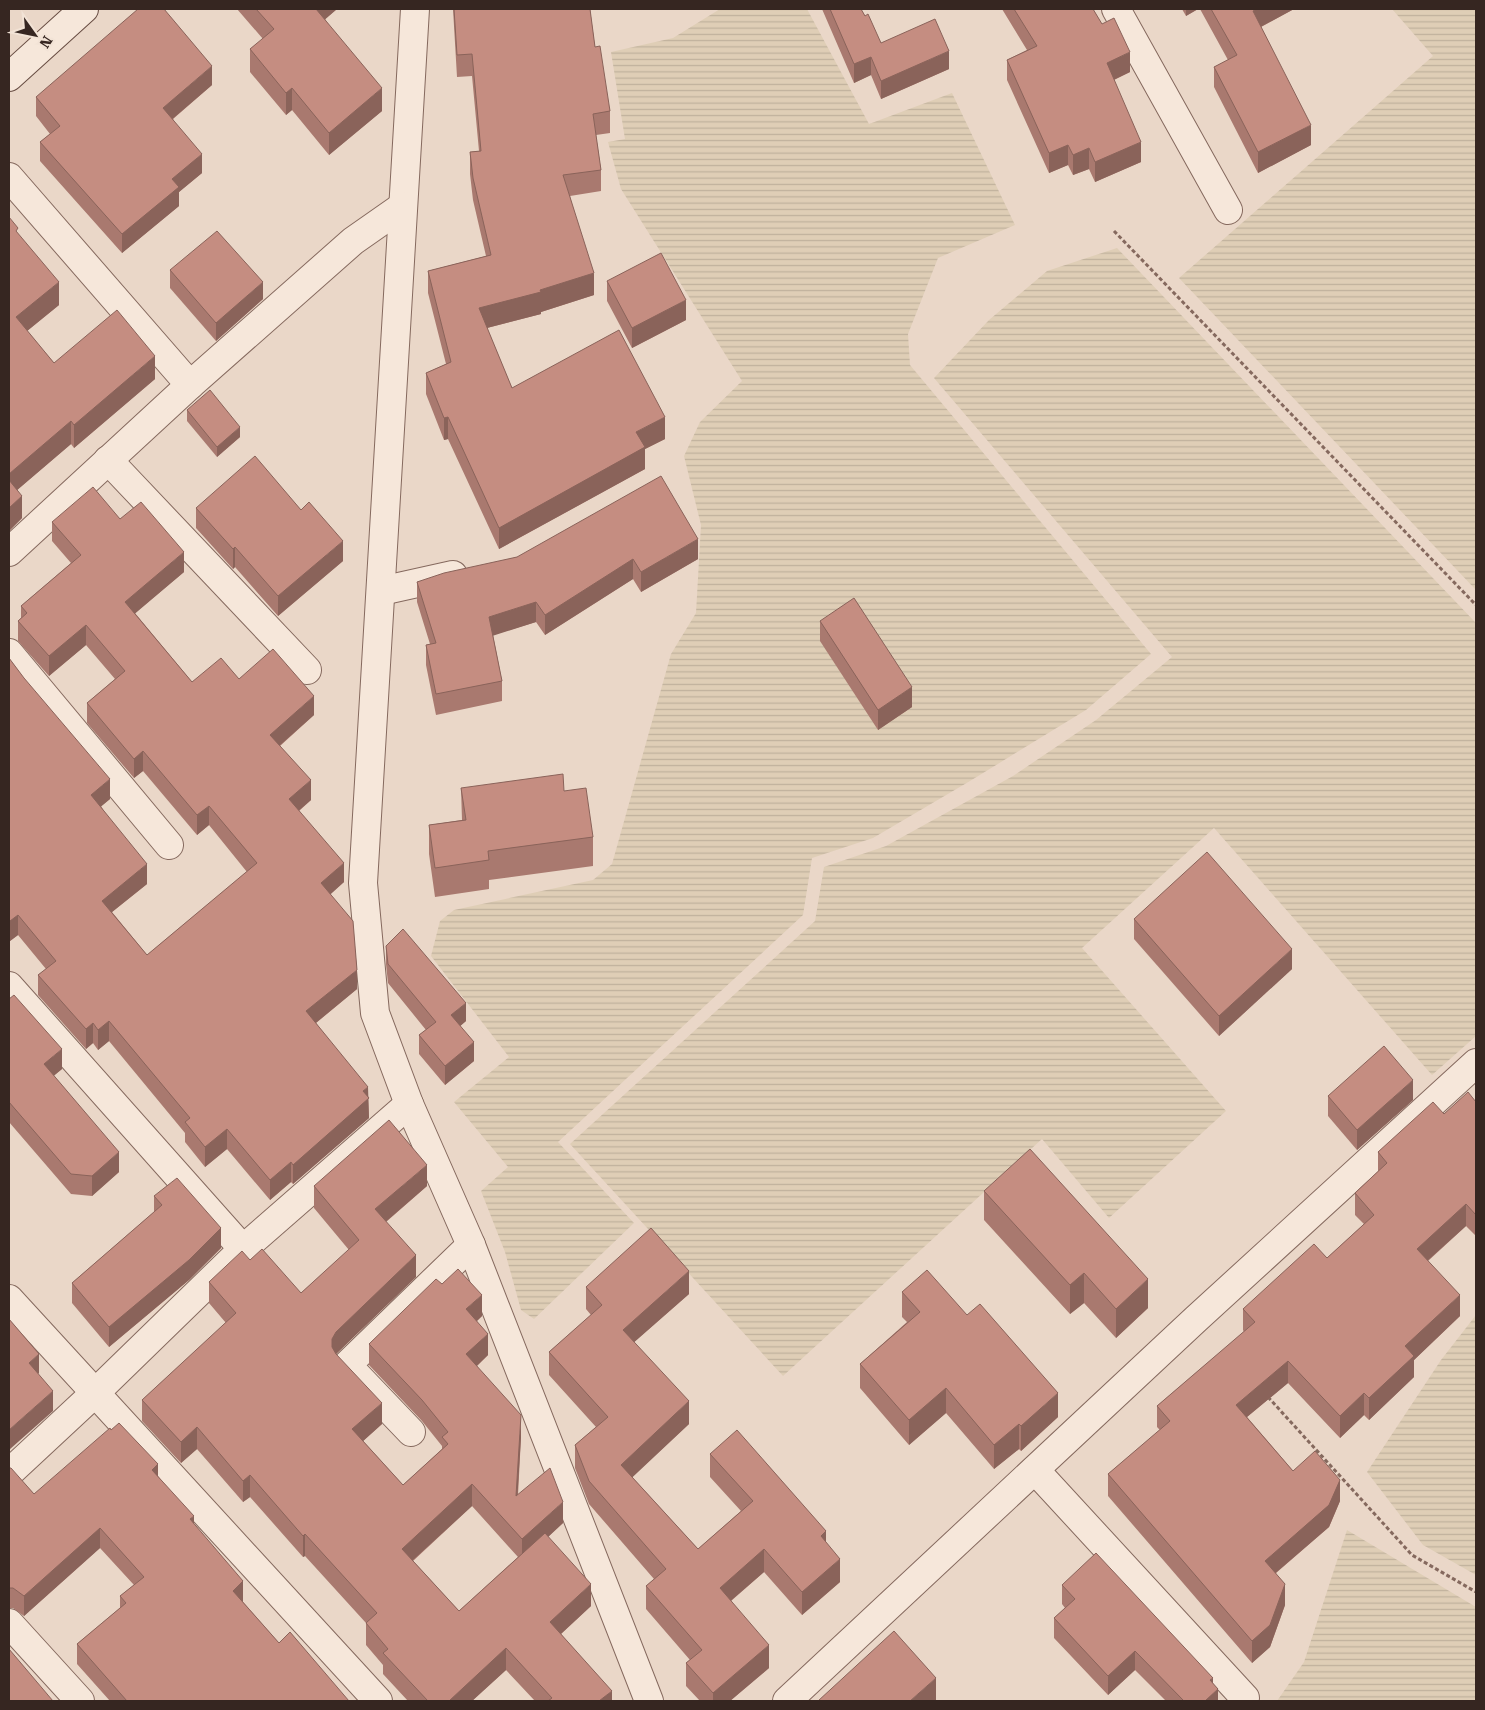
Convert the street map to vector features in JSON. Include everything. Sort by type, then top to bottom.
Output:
[{"type":"street","points":[[9,77],[84,9]]},
{"type":"street","points":[[415,9],[363,883],[375,1012],[410,1104],[471,1245],[649,1701]]},
{"type":"street","points":[[1116,9],[1228,210]]},
{"type":"street","points":[[9,177],[190,385]]},
{"type":"street","points":[[9,552],[190,385],[353,241],[403,206]]},
{"type":"street","points":[[108,460],[307,670]]},
{"type":"street","points":[[381,591],[474,571]]},
{"type":"street","points":[[9,653],[169,845]]},
{"type":"street","points":[[9,986],[243,1249]]},
{"type":"street","points":[[787,1701],[1476,1063]]},
{"type":"street","points":[[9,1473],[95,1393],[243,1249],[410,1104]]},
{"type":"street","points":[[411,1432],[347,1365],[471,1245]]},
{"type":"street","points":[[9,1299],[378,1701]]},
{"type":"street","points":[[1035,1470],[1245,1698]]},
{"type":"street","points":[[9,1623],[80,1701]]},
{"type":"path","points":[[1114,231],[1476,605]]},
{"type":"path","points":[[1264,1393],[1412,1555],[1476,1592]]},
{"type":"shaded area","points":[[720,9],[807,9],[869,124],[952,93],[1015,225],[938,258],[908,334],[910,365],[1151,654],[1086,710],[970,781],[873,838],[812,858],[803,915],[558,1142],[634,1223],[534,1319],[521,1310],[505,1252],[481,1191],[508,1167],[454,1102],[509,1057],[431,956],[440,921],[454,910],[593,880],[612,864],[671,654],[696,613],[701,525],[684,456],[700,422],[742,381],[621,189],[608,142],[625,139],[611,52],[673,38]]},
{"type":"shaded area","points":[[1392,9],[1476,9],[1476,590],[1179,278],[1433,56]]},
{"type":"shaded area","points":[[1117,248],[1476,623],[1476,1036],[1432,1075],[1214,828],[1082,948],[1226,1111],[1109,1218],[1042,1139],[783,1376],[570,1144],[815,921],[824,867],[886,846],[1013,776],[1096,720],[1172,657],[934,378],[989,320],[1047,271]]},
{"type":"shaded area","points":[[1476,1315],[1476,1575],[1423,1545],[1367,1472],[1441,1360]]},
{"type":"shaded area","points":[[1347,1530],[1476,1607],[1476,1701],[1277,1701],[1304,1662]]},
{"type":"building","points":[[138,9],[164,9],[212,66],[163,108],[202,154],[172,179],[179,187],[122,234],[40,142],[60,126],[36,97]]},
{"type":"building","points":[[256,9],[316,9],[382,88],[329,133],[292,88],[286,93],[250,49],[274,29]]},
{"type":"building","points":[[454,9],[590,9],[595,47],[600,46],[610,111],[593,114],[601,170],[563,175],[594,273],[540,290],[541,292],[479,308],[512,388],[619,330],[665,417],[636,432],[645,447],[499,528],[448,417],[444,418],[426,373],[451,362],[428,271],[491,255],[473,178],[470,152],[481,151],[472,54],[457,55]]},
{"type":"building","points":[[830,9],[861,9],[865,16],[868,14],[881,43],[935,19],[949,51],[881,81],[871,57],[854,64]]},
{"type":"building","points":[[1014,9],[1093,9],[1102,24],[1114,18],[1130,52],[1107,63],[1141,142],[1095,162],[1089,148],[1073,155],[1068,145],[1049,153],[1007,60],[1037,46]]},
{"type":"building","points":[[1211,9],[1257,9],[1253,11],[1311,125],[1258,152],[1214,67],[1237,55]]},
{"type":"building","points":[[9,217],[18,228],[16,231],[59,282],[16,317],[54,363],[117,310],[155,356],[74,425],[71,421],[9,474]]},
{"type":"building","points":[[217,231],[263,282],[216,323],[170,270]]},
{"type":"building","points":[[661,253],[686,300],[632,328],[607,281]]},
{"type":"building","points":[[210,390],[240,427],[217,447],[187,410]]},
{"type":"building","points":[[255,456],[301,510],[309,502],[343,541],[278,596],[235,547],[233,549],[196,508]]},
{"type":"building","points":[[661,476],[698,539],[641,572],[633,559],[545,615],[536,602],[489,617],[502,681],[436,694],[426,645],[436,643],[417,582],[444,573],[517,557]]},
{"type":"building","points":[[9,480],[22,496],[9,508]]},
{"type":"building","points":[[93,487],[120,519],[141,502],[184,552],[125,602],[192,682],[221,658],[239,679],[273,649],[314,696],[270,735],[311,780],[289,799],[344,863],[321,883],[353,921],[357,970],[306,1011],[368,1087],[363,1091],[369,1098],[293,1165],[291,1162],[270,1180],[227,1129],[205,1147],[185,1122],[190,1118],[109,1021],[98,1030],[93,1023],[86,1029],[38,975],[56,961],[18,915],[10,921],[9,919],[9,658],[110,779],[91,795],[147,864],[102,901],[147,955],[257,863],[209,806],[197,815],[143,751],[134,759],[87,703],[125,671],[86,625],[49,656],[18,621],[27,613],[21,606],[81,555],[52,522]]},
{"type":"building","points":[[854,598],[912,687],[878,710],[820,621]]},
{"type":"building","points":[[563,774],[564,791],[586,788],[593,837],[488,851],[489,860],[435,868],[429,825],[466,820],[461,788]]},
{"type":"building","points":[[1207,852],[1292,949],[1219,1016],[1134,919]]},
{"type":"building","points":[[403,929],[466,1003],[451,1015],[474,1042],[445,1066],[419,1035],[436,1022],[388,964],[386,946]]},
{"type":"building","points":[[14,995],[62,1049],[44,1064],[119,1152],[92,1176],[71,1174],[9,1102],[9,999]]},
{"type":"building","points":[[1384,1046],[1413,1080],[1357,1130],[1328,1096]]},
{"type":"building","points":[[1468,1092],[1476,1102],[1476,1215],[1466,1204],[1417,1249],[1460,1295],[1405,1346],[1414,1356],[1369,1398],[1364,1393],[1340,1416],[1288,1361],[1236,1405],[1293,1471],[1315,1451],[1340,1480],[1329,1505],[1265,1561],[1285,1584],[1270,1625],[1252,1641],[1108,1474],[1170,1421],[1157,1406],[1255,1322],[1243,1309],[1314,1244],[1327,1258],[1374,1215],[1355,1193],[1387,1163],[1378,1152],[1433,1102],[1444,1114]]},
{"type":"building","points":[[389,1120],[427,1165],[375,1209],[416,1255],[336,1332],[332,1339],[332,1347],[336,1354],[382,1403],[352,1429],[403,1485],[448,1444],[442,1437],[448,1432],[422,1400],[369,1344],[436,1279],[442,1284],[458,1269],[482,1295],[466,1309],[488,1334],[466,1354],[521,1415],[516,1496],[550,1468],[563,1502],[522,1539],[472,1484],[402,1549],[459,1611],[545,1533],[591,1584],[550,1622],[612,1691],[599,1701],[548,1701],[552,1698],[506,1648],[449,1701],[428,1701],[383,1653],[388,1649],[366,1623],[377,1613],[305,1534],[303,1536],[250,1475],[243,1481],[197,1427],[181,1442],[142,1400],[236,1313],[209,1282],[242,1251],[250,1260],[262,1249],[301,1293],[359,1240],[314,1186]]},
{"type":"building","points":[[1030,1149],[1148,1279],[1116,1309],[1084,1273],[1070,1285],[984,1191]]},
{"type":"building","points":[[177,1178],[221,1228],[189,1260],[109,1327],[72,1283],[162,1205],[154,1196]]},
{"type":"building","points":[[651,1228],[689,1271],[623,1330],[689,1401],[621,1465],[698,1549],[753,1501],[710,1454],[737,1430],[826,1531],[821,1536],[840,1559],[802,1592],[764,1549],[720,1588],[769,1645],[713,1693],[686,1663],[702,1650],[646,1586],[666,1569],[589,1481],[575,1445],[608,1417],[549,1352],[602,1305],[586,1287]]},
{"type":"building","points":[[927,1270],[967,1315],[980,1304],[1058,1393],[1021,1426],[1019,1424],[994,1445],[946,1388],[909,1420],[860,1364],[920,1312],[902,1292]]},
{"type":"building","points":[[9,1319],[39,1354],[29,1363],[53,1391],[9,1430]]},
{"type":"building","points":[[119,1423],[158,1464],[152,1470],[194,1516],[190,1519],[243,1581],[233,1591],[279,1643],[290,1632],[349,1701],[127,1701],[77,1644],[126,1603],[120,1596],[144,1577],[100,1528],[24,1596],[13,1588],[9,1588],[9,1468],[34,1494],[110,1428],[111,1430]]},
{"type":"building","points":[[1096,1553],[1213,1678],[1210,1680],[1218,1689],[1205,1701],[1184,1701],[1135,1651],[1108,1676],[1054,1618],[1075,1599],[1062,1585]]},
{"type":"building","points":[[894,1631],[936,1678],[910,1701],[818,1701]]},
{"type":"building","points":[[9,1649],[53,1701],[9,1701]]}]
